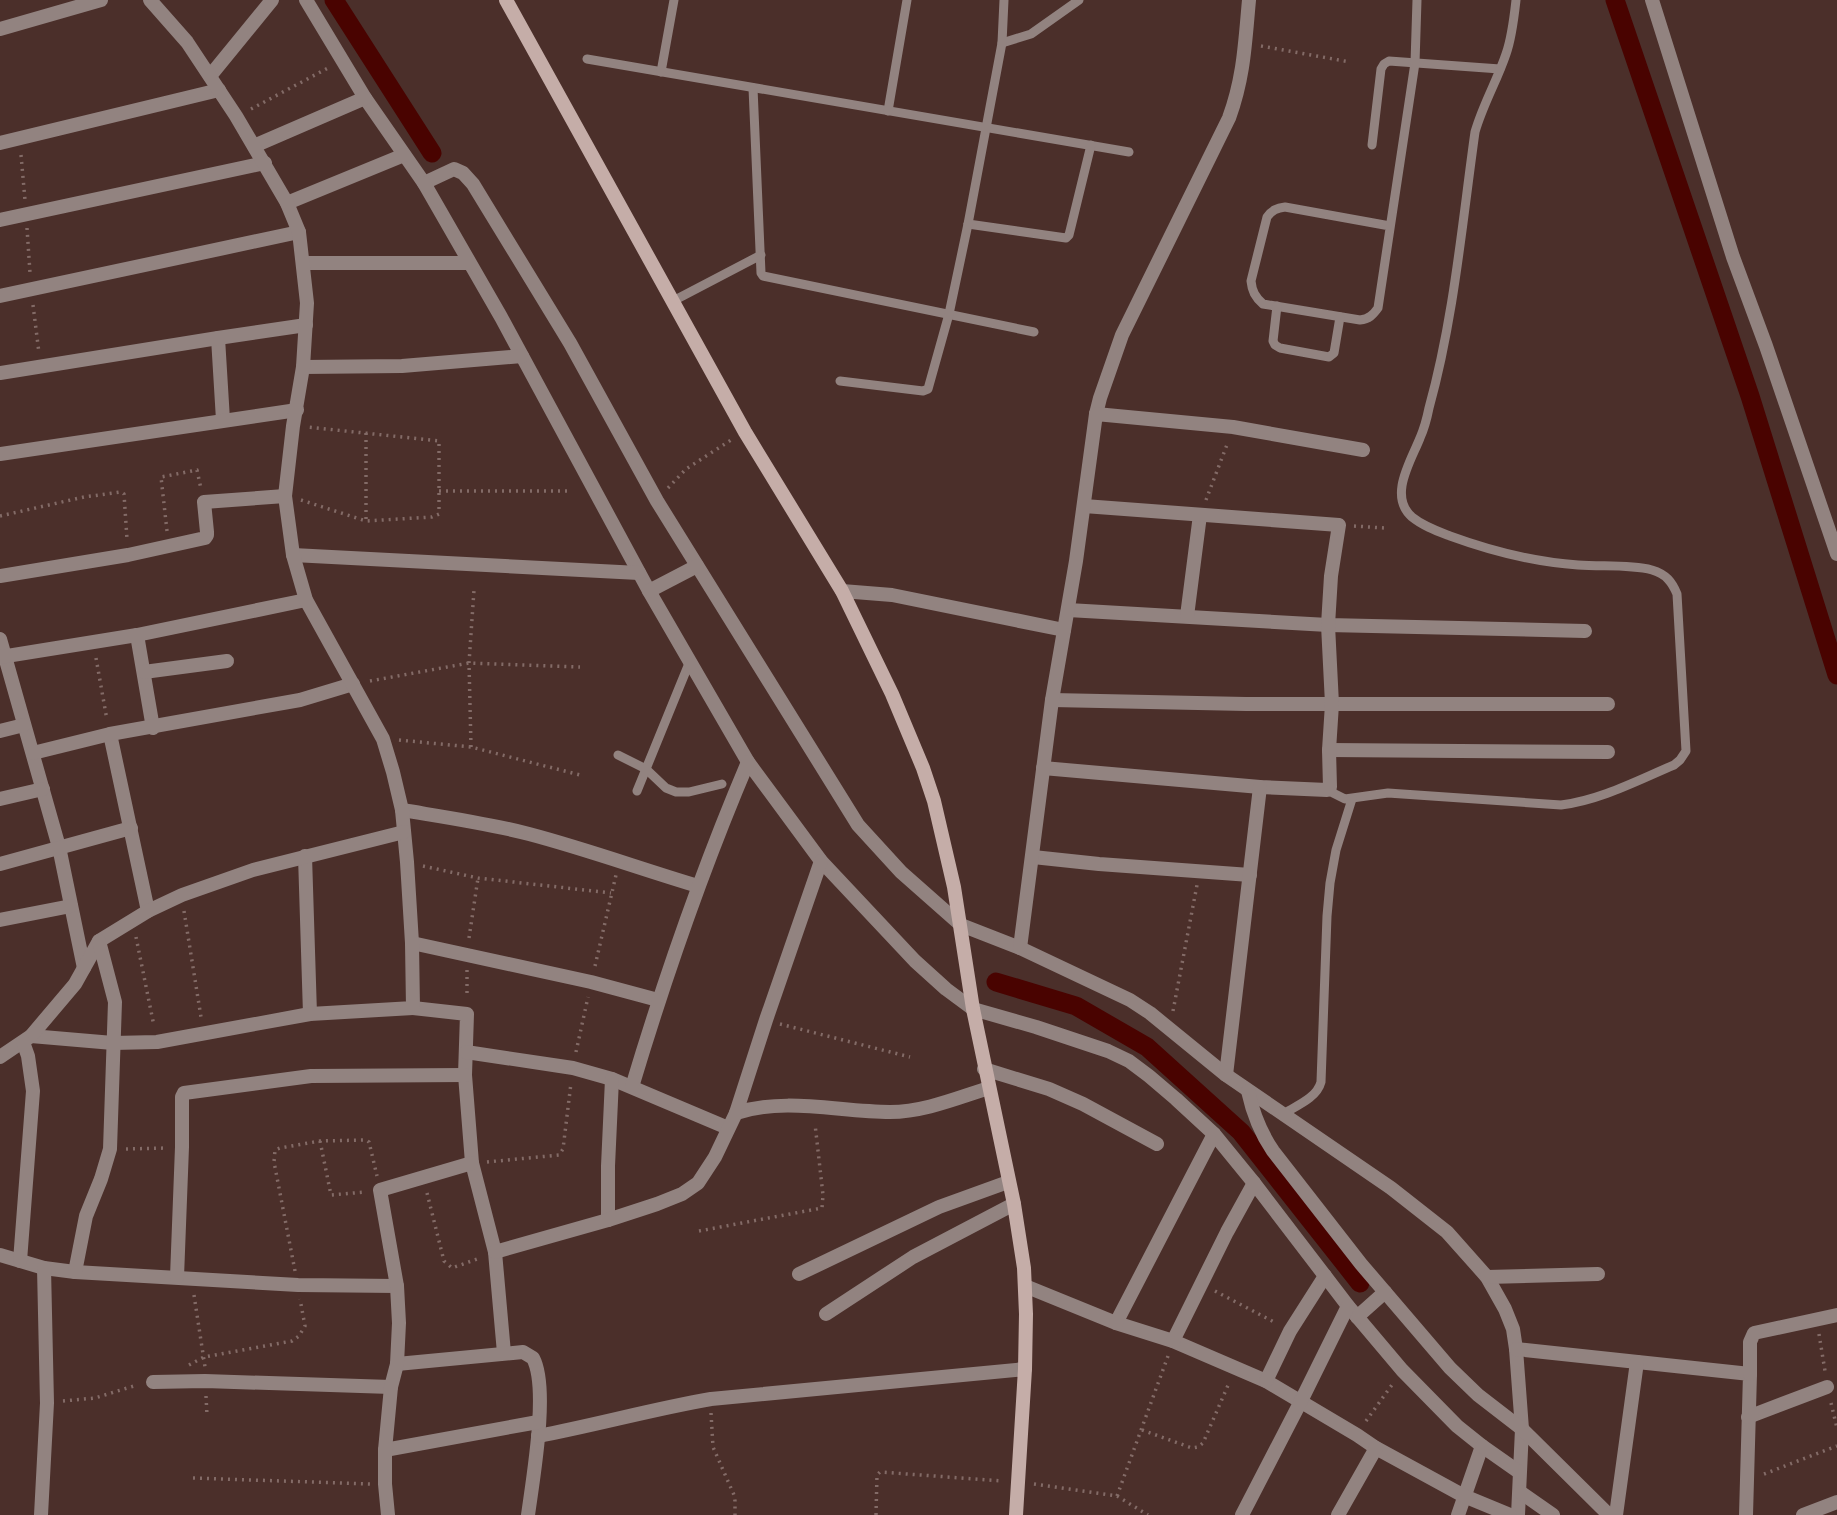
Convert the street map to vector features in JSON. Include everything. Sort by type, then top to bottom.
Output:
[{"type":"main road","points":[[506,0],[745,432],[842,591],[892,694],[923,768],[944,843],[961,925],[984,1069],[1023,1256],[1025,1369],[1016,1515]]},
{"type":"street","points":[[0,29],[101,0]]},
{"type":"street","points":[[150,0],[187,42],[236,116],[288,202],[299,232],[307,303],[303,367],[285,496],[293,555],[306,600],[383,739],[402,810],[412,943],[413,1008]]},
{"type":"street","points":[[210,76],[272,0]]},
{"type":"street","points":[[306,0],[365,98],[425,183],[649,591],[748,762],[821,861],[915,961],[973,1009],[1108,1051],[1149,1076],[1214,1134],[1353,1312],[1402,1370],[1457,1426],[1519,1472]]},
{"type":"street","points":[[1020,948],[1052,701],[1096,414],[1122,335],[1229,118],[1243,72],[1249,0]]},
{"type":"street","points":[[1652,0],[1733,257],[1834,536],[1837,554]]},
{"type":"street","points":[[0,143],[219,90]]},
{"type":"street","points":[[254,146],[365,98]]},
{"type":"street","points":[[288,202],[404,155]]},
{"type":"street","points":[[0,220],[265,163]]},
{"type":"street","points":[[425,183],[454,169],[463,173],[472,184],[570,343],[657,501],[858,825],[901,872],[961,925],[1020,948],[1130,1000],[1150,1013],[1226,1075],[1427,1215],[1447,1232],[1487,1278],[1506,1309],[1517,1349],[1522,1429],[1518,1515]]},
{"type":"street","points":[[0,296],[299,232]]},
{"type":"street","points":[[304,263],[469,263]]},
{"type":"street","points":[[0,373],[306,325]]},
{"type":"street","points":[[218,338],[223,420]]},
{"type":"street","points":[[303,367],[402,366],[522,356]]},
{"type":"street","points":[[0,454],[297,410]]},
{"type":"street","points":[[1096,414],[1233,427],[1363,450]]},
{"type":"street","points":[[0,576],[128,555],[206,538],[204,502],[285,496]]},
{"type":"street","points":[[1043,768],[1261,787],[1327,790],[1330,787],[1332,704],[1328,625],[1331,576],[1339,525],[1084,506]]},
{"type":"street","points":[[1187,617],[1200,515]]},
{"type":"street","points":[[293,555],[639,573]]},
{"type":"street","points":[[649,591],[697,566]]},
{"type":"street","points":[[842,591],[892,595],[1064,629]]},
{"type":"street","points":[[3,656],[137,635],[306,600]]},
{"type":"street","points":[[1068,610],[1328,625],[1585,631]]},
{"type":"street","points":[[137,635],[153,728]]},
{"type":"street","points":[[0,639],[59,847],[84,968]]},
{"type":"street","points":[[144,673],[226,661]]},
{"type":"street","points":[[33,753],[110,734],[300,700],[353,684]]},
{"type":"street","points":[[1052,701],[1608,704]]},
{"type":"street","points":[[0,731],[24,725]]},
{"type":"street","points":[[110,734],[148,911]]},
{"type":"street","points":[[1329,750],[1608,752]]},
{"type":"street","points":[[632,1087],[658,1000],[698,886],[748,762]]},
{"type":"street","points":[[1226,1075],[1261,787]]},
{"type":"street","points":[[0,799],[43,789]]},
{"type":"street","points":[[402,810],[526,833],[698,886]]},
{"type":"street","points":[[0,864],[131,828]]},
{"type":"street","points":[[0,1057],[27,1039],[75,984],[99,941],[148,911],[182,895],[253,870],[404,832]]},
{"type":"street","points":[[306,856],[310,1014]]},
{"type":"street","points":[[1033,857],[1250,875]]},
{"type":"street","points":[[495,1252],[657,1204],[693,1188],[704,1176],[736,1113],[821,861]]},
{"type":"street","points":[[0,920],[71,906]]},
{"type":"street","points":[[75,1272],[82,1230],[110,1149],[115,1002],[99,941]]},
{"type":"street","points":[[412,943],[591,982],[658,1000]]},
{"type":"street","points":[[27,1039],[157,1042],[310,1014],[413,1008],[467,1014],[465,1075],[472,1163],[495,1252],[504,1353]]},
{"type":"street","points":[[20,1261],[33,1091],[27,1039]]},
{"type":"street","points":[[466,1052],[572,1068],[612,1079],[728,1128]]},
{"type":"street","points":[[984,1069],[1049,1089],[1157,1144]]},
{"type":"street","points":[[184,1278],[183,1094],[311,1076],[465,1075]]},
{"type":"street","points":[[608,1220],[612,1079]]},
{"type":"street","points":[[736,1113],[773,1105],[904,1112],[989,1088]]},
{"type":"street","points":[[1248,1091],[1255,1120],[1273,1151],[1385,1292],[1450,1368],[1478,1395],[1522,1429],[1609,1515]]},
{"type":"street","points":[[1116,1323],[1214,1134]]},
{"type":"street","points":[[388,1515],[385,1450],[391,1387],[397,1364],[399,1323],[397,1286],[380,1190],[472,1163]]},
{"type":"street","points":[[799,1274],[939,1208],[1008,1182]]},
{"type":"street","points":[[1173,1341],[1254,1182]]},
{"type":"street","points":[[826,1314],[913,1257],[1014,1204]]},
{"type":"street","points":[[0,1255],[44,1268],[75,1272],[298,1285],[397,1286]]},
{"type":"street","points":[[41,1515],[47,1403],[44,1268]]},
{"type":"street","points":[[1487,1278],[1598,1274]]},
{"type":"street","points":[[1266,1381],[1290,1331],[1325,1276]]},
{"type":"street","points":[[1025,1286],[1116,1323],[1173,1341],[1266,1381],[1376,1448],[1464,1496],[1510,1515]]},
{"type":"street","points":[[1242,1515],[1301,1401],[1353,1312],[1385,1292]]},
{"type":"street","points":[[1746,1515],[1750,1342],[1754,1333],[1837,1315]]},
{"type":"street","points":[[1517,1349],[1750,1374]]},
{"type":"street","points":[[397,1364],[523,1352],[533,1358],[540,1381],[538,1429],[528,1515]]},
{"type":"street","points":[[1616,1515],[1637,1362]]},
{"type":"street","points":[[385,1450],[538,1429],[585,1427],[711,1399],[1025,1369]]},
{"type":"street","points":[[153,1382],[391,1387]]},
{"type":"street","points":[[1748,1417],[1827,1387]]},
{"type":"street","points":[[1458,1515],[1482,1446]]},
{"type":"street","points":[[1338,1515],[1376,1448]]},
{"type":"street","points":[[1520,1492],[1553,1515]]},
{"type":"street","points":[[1803,1515],[1837,1502]]},
{"type":"lane","points":[[661,72],[674,0]]},
{"type":"lane","points":[[888,111],[907,0]]},
{"type":"lane","points":[[840,381],[926,390],[948,314],[968,224],[1002,43],[1004,0]]},
{"type":"lane","points":[[1002,43],[1031,34],[1079,0]]},
{"type":"lane","points":[[1390,226],[1285,207],[1271,211],[1267,217],[1251,281],[1256,298],[1263,304],[1360,320],[1367,319],[1378,308],[1415,63],[1417,0]]},
{"type":"lane","points":[[1327,790],[1345,799],[1388,793],[1561,805],[1598,797],[1674,765],[1686,751],[1677,594],[1671,581],[1654,571],[1632,567],[1552,563],[1474,545],[1420,522],[1412,517],[1404,505],[1404,477],[1429,410],[1449,325],[1475,132],[1484,103],[1510,43],[1516,0]]},
{"type":"lane","points":[[587,59],[1129,152]]},
{"type":"lane","points":[[1372,145],[1381,69],[1389,61],[1500,69]]},
{"type":"lane","points":[[753,88],[763,276],[1034,332]]},
{"type":"lane","points":[[968,224],[1066,238],[1069,235],[1091,145]]},
{"type":"lane","points":[[673,301],[761,254]]},
{"type":"lane","points":[[1277,306],[1273,341],[1275,345],[1329,357],[1334,353],[1340,317]]},
{"type":"lane","points":[[637,791],[690,661]]},
{"type":"lane","points":[[618,755],[646,769],[666,788],[676,792],[689,792],[722,784]]},
{"type":"lane","points":[[1283,1114],[1320,1088],[1330,883],[1336,850],[1352,799]]},
{"type":"path","points":[[1245,43],[1350,62]]},
{"type":"path","points":[[236,116],[342,61]]},
{"type":"path","points":[[19,139],[31,291],[41,366]]},
{"type":"path","points":[[285,496],[366,521],[432,517],[439,514],[439,441],[293,426]]},
{"type":"path","points":[[1200,515],[1233,427]]},
{"type":"path","points":[[657,501],[686,469],[745,432]]},
{"type":"path","points":[[366,433],[366,521]]},
{"type":"path","points":[[169,547],[161,477],[198,470],[204,502]]},
{"type":"path","points":[[439,491],[567,491]]},
{"type":"path","points":[[0,516],[84,497],[123,493],[128,555]]},
{"type":"path","points":[[1339,525],[1384,528]]},
{"type":"path","points":[[471,747],[469,663],[474,590]]},
{"type":"path","points":[[93,643],[110,734]]},
{"type":"path","points":[[353,684],[469,663],[580,667]]},
{"type":"path","points":[[383,739],[471,747],[580,775]]},
{"type":"path","points":[[407,862],[478,878],[611,893],[572,1068],[563,1149],[559,1155],[472,1163]]},
{"type":"path","points":[[1170,1029],[1199,872]]},
{"type":"path","points":[[467,1014],[467,954],[478,878]]},
{"type":"path","points":[[182,895],[204,1033]]},
{"type":"path","points":[[132,920],[157,1042]]},
{"type":"path","points":[[766,1020],[910,1057]]},
{"type":"path","points":[[699,1231],[822,1208],[823,1195],[813,1108]]},
{"type":"path","points":[[184,1278],[204,1357],[292,1341],[299,1336],[305,1326],[275,1150],[320,1141],[362,1139],[369,1142],[380,1190],[331,1195],[320,1141]]},
{"type":"path","points":[[110,1149],[182,1147]]},
{"type":"path","points":[[424,1177],[442,1255],[449,1266],[455,1268],[495,1252]]},
{"type":"path","points":[[1202,1284],[1290,1331]]},
{"type":"path","points":[[1817,1320],[1827,1387],[1837,1428]]},
{"type":"path","points":[[1117,1496],[1173,1341]]},
{"type":"path","points":[[1142,1430],[1192,1448],[1198,1447],[1203,1443],[1236,1368]]},
{"type":"path","points":[[1357,1435],[1402,1370]]},
{"type":"path","points":[[47,1403],[95,1398],[153,1382]]},
{"type":"path","points":[[711,1399],[713,1447],[734,1495],[735,1515]]},
{"type":"path","points":[[1748,1480],[1837,1446]]},
{"type":"path","points":[[876,1515],[877,1475],[880,1472],[1018,1482],[1117,1496],[1148,1515]]},
{"type":"path","points":[[194,1478],[385,1484]]},
{"type":"waterway","points":[[334,0],[432,153]]},
{"type":"waterway","points":[[1615,0],[1750,396],[1837,675]]},
{"type":"waterway","points":[[996,982],[1076,1006],[1147,1047],[1241,1132],[1360,1283]]}]
